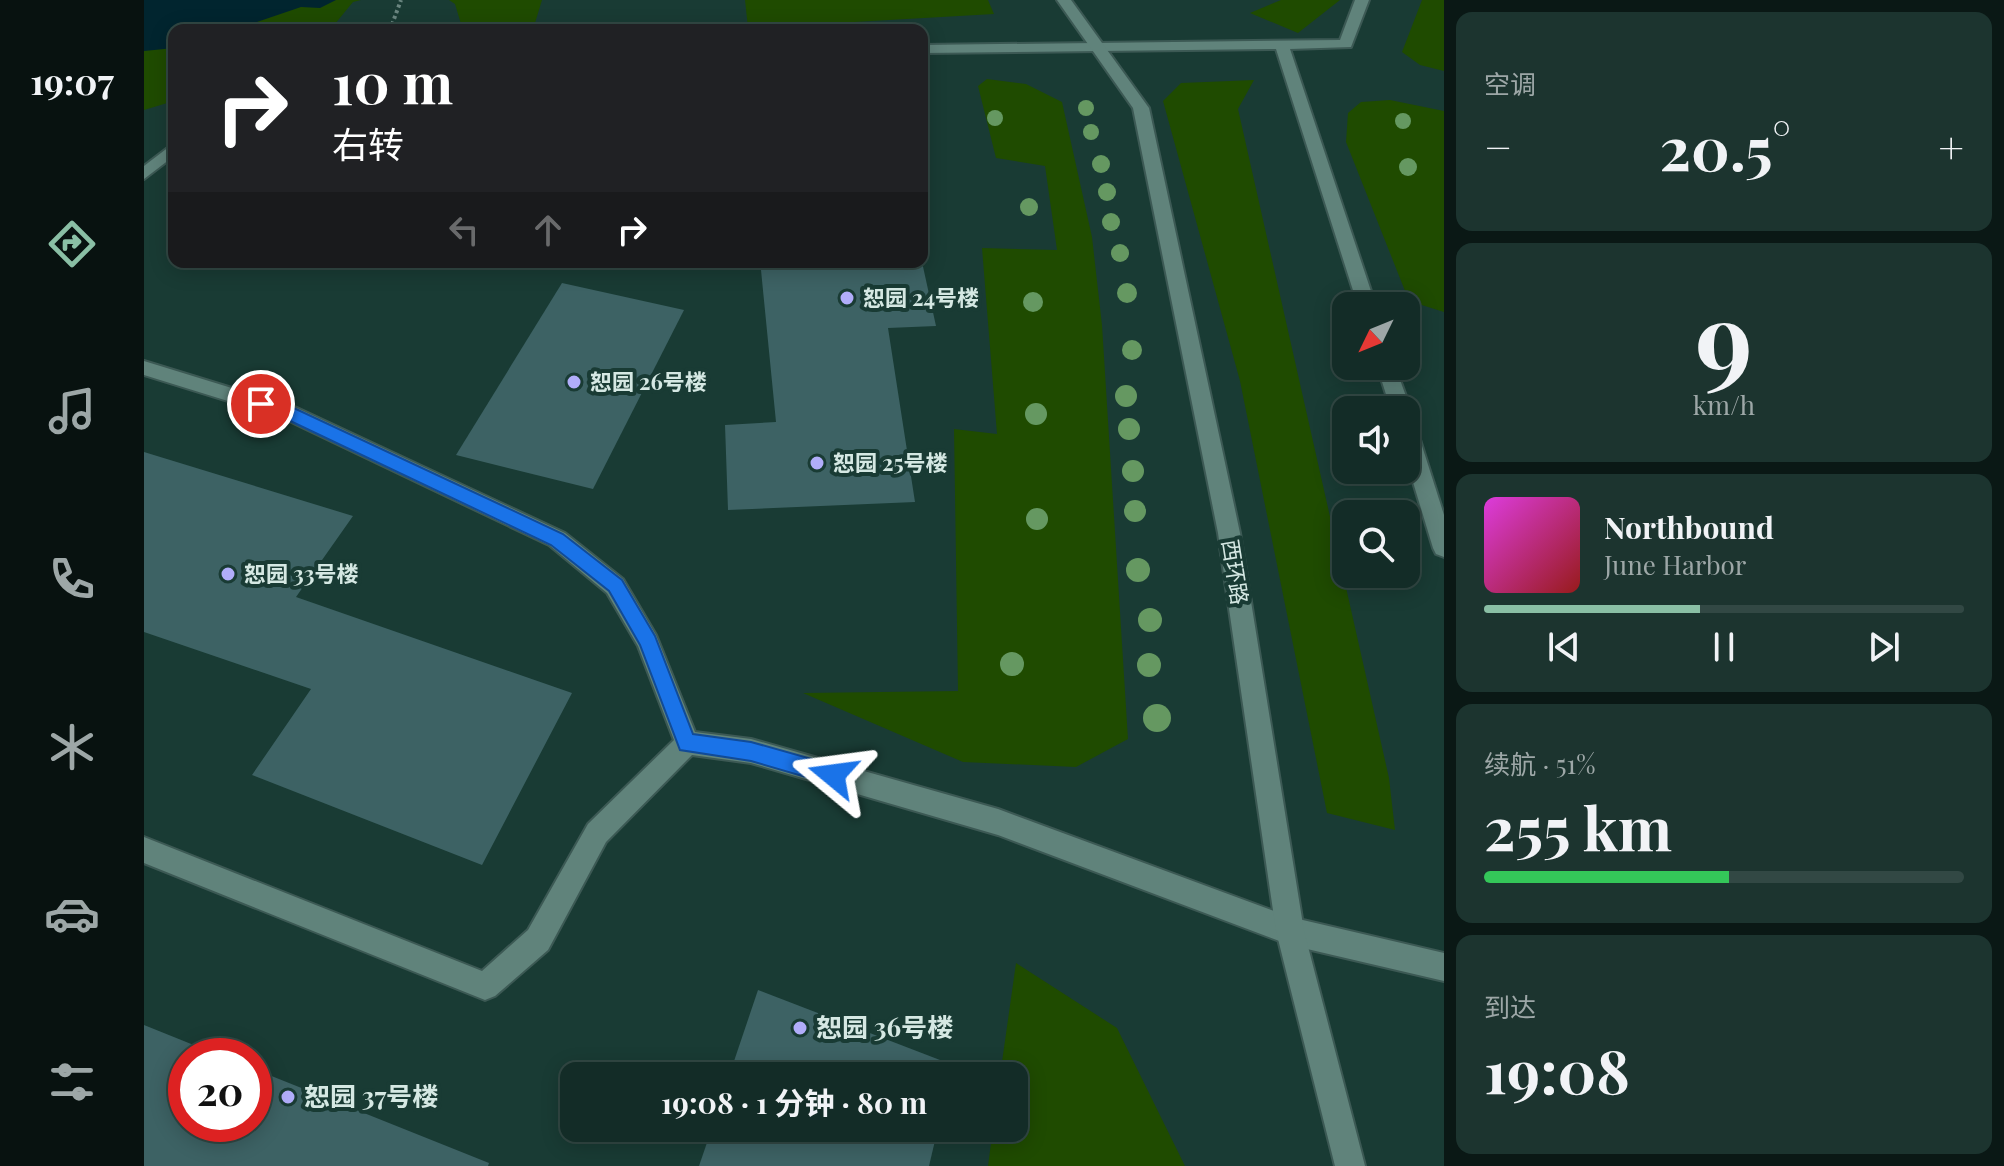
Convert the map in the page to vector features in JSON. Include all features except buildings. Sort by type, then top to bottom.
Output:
[{"type":"street","name":"西环路","points":[[1064,0],[1141,108],[1229,533],[1290,931],[1350,1166]]},
{"type":"street","points":[[928,49],[1346,44],[1362,0]]},
{"type":"street","points":[[1282,45],[1362,292]]},
{"type":"street","points":[[144,174],[168,153]]},
{"type":"street","points":[[144,368],[290,413],[557,539],[615,586],[648,642],[687,743]]},
{"type":"street","points":[[1420,469],[1442,536]]},
{"type":"street","points":[[687,743],[751,751],[998,822],[1290,931],[1444,967]]},
{"type":"street","points":[[144,850],[485,986],[538,940],[597,833],[687,743]]},
{"type":"path","points":[[392,24],[401,0]]},
{"type":"green space","points":[[144,0],[361,0],[353,2],[335,24],[168,24],[168,103],[144,110]]},
{"type":"green space","points":[[449,0],[542,0],[535,23],[531,24],[461,24],[455,4]]},
{"type":"green space","points":[[745,0],[988,0],[994,14],[818,24],[748,24]]},
{"type":"green space","points":[[1281,0],[1340,0],[1298,33],[1250,13]]},
{"type":"green space","points":[[1422,0],[1444,0],[1444,71],[1420,65],[1402,52]]},
{"type":"green space","points":[[987,79],[1026,84],[1062,102],[1092,237],[1102,325],[1128,739],[1076,767],[963,762],[803,693],[958,691],[954,429],[997,434],[982,248],[1057,250],[1045,166],[996,158],[978,86]]},
{"type":"green space","points":[[1254,80],[1238,109],[1332,525],[1332,588],[1346,588],[1389,778],[1395,830],[1327,813],[1240,381],[1163,101],[1181,83]]},
{"type":"green space","points":[[1390,100],[1444,111],[1444,312],[1420,304],[1420,292],[1405,292],[1346,142],[1348,113],[1361,102]]},
{"type":"green space","points":[[1016,963],[1117,1028],[1185,1166],[988,1166],[991,1142],[1028,1142],[1028,1062],[1002,1062]]},
{"type":"water","points":[[144,0],[336,0],[320,8],[301,7],[251,24],[168,24],[168,49],[144,51]]},
{"type":"place","name":"恕园 24号楼","points":[[847,298]]},
{"type":"place","name":"恕园 26号楼","points":[[574,382]]},
{"type":"place","name":"恕园 25号楼","points":[[817,463]]},
{"type":"place","name":"恕园 33号楼","points":[[228,574]]},
{"type":"place","name":"恕园 36号楼","points":[[800,1028]]},
{"type":"place","name":"恕园 37号楼","points":[[288,1097]]},
{"type":"route","points":[[261,404],[290,413],[557,539],[615,586],[648,642],[687,743],[751,751],[833,775]]}]
